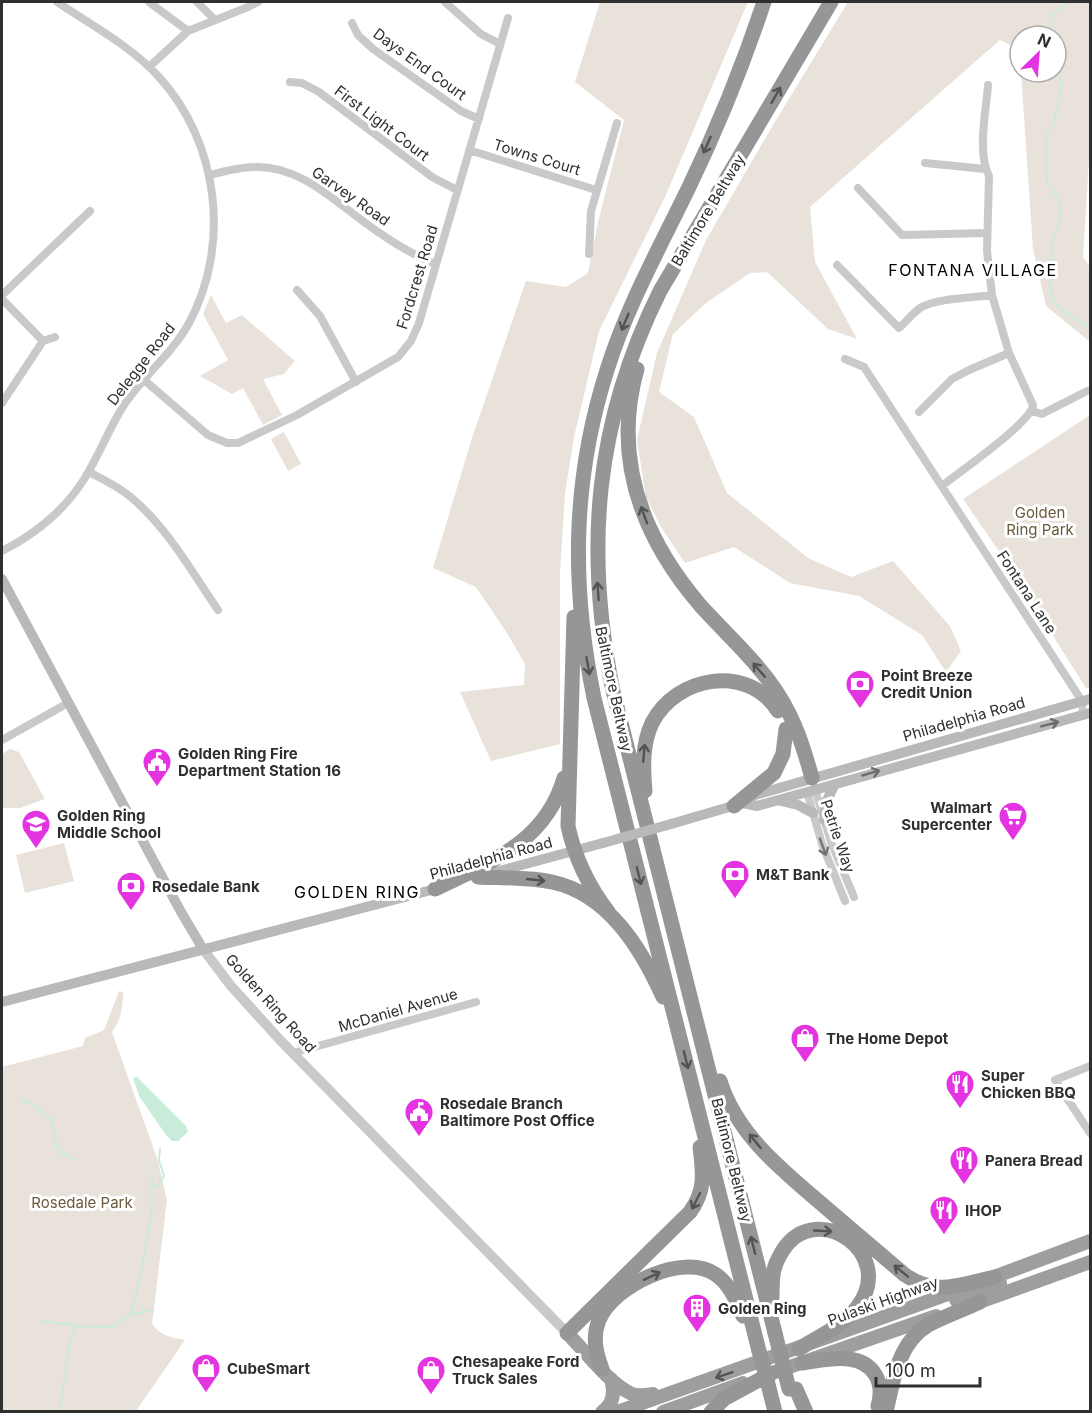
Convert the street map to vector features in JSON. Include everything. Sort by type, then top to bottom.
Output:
[{"type":"highway","points":[[730,91],[758,2]]},
{"type":"highway","name":"Baltimore Beltway","points":[[764,2],[730,91],[690,184],[635,298],[607,368],[594,417],[581,490],[578,526],[578,587],[594,698],[757,1344],[769,1377],[769,1402]]},
{"type":"highway","name":"Baltimore Beltway","points":[[795,1412],[793,1389],[782,1359],[625,743],[603,642],[597,579],[597,529],[607,445],[627,367],[651,310],[831,2]]},
{"type":"highway","points":[[683,254],[643,347],[631,390],[628,443],[635,488],[649,529],[670,567],[778,694],[796,728],[809,785]]},
{"type":"highway","points":[[578,587],[574,621],[568,819],[575,851],[587,882],[629,936],[647,964],[681,1037]]},
{"type":"highway","points":[[649,832],[644,775],[645,745],[649,730],[657,716],[676,696],[705,682],[718,680],[741,682],[756,688],[767,696],[779,713],[809,785]]},
{"type":"highway","points":[[738,804],[774,773],[783,754],[786,729]]},
{"type":"highway","points":[[435,889],[501,857],[526,840],[546,817],[556,799],[563,782],[570,752]]},
{"type":"highway","points":[[478,877],[533,879],[554,883],[583,894],[609,913]]},
{"type":"highway","points":[[686,977],[723,1091],[750,1135],[773,1161],[905,1275],[920,1284],[929,1287],[948,1287],[995,1277]]},
{"type":"highway","points":[[570,1337],[682,1221],[699,1197],[703,1181],[692,1082]]},
{"type":"highway","points":[[774,1328],[772,1276],[778,1259],[791,1241],[808,1231],[829,1230],[854,1243],[865,1260],[869,1276],[863,1298],[852,1314],[800,1356]]},
{"type":"highway","name":"Pulaski Highway","points":[[663,1412],[769,1377],[800,1356],[1090,1241]]},
{"type":"highway","points":[[847,1347],[886,1326],[1090,1251]]},
{"type":"highway","name":"Pulaski Highway","points":[[617,1412],[679,1390],[800,1356],[847,1347],[1090,1262]]},
{"type":"highway","points":[[570,1337],[627,1289],[659,1272],[680,1267],[703,1268],[717,1275],[730,1288],[757,1344]]},
{"type":"highway","points":[[886,1412],[900,1358],[917,1334],[927,1326],[980,1302]]},
{"type":"highway","points":[[602,1412],[614,1396],[614,1389],[597,1354],[595,1335],[605,1308]]},
{"type":"highway","name":"Golden Ring Road","points":[[570,1337],[607,1374],[630,1393],[638,1395],[679,1390]]},
{"type":"highway","points":[[800,1356],[855,1360],[870,1368],[879,1381],[881,1389],[881,1397],[875,1412]]},
{"type":"highway","points":[[711,1412],[724,1399],[769,1377]]},
{"type":"highway","points":[[793,1389],[806,1412]]},
{"type":"highway","points":[[769,1402],[775,1412]]},
{"type":"main road","name":"Golden Ring Road","points":[[2,579],[203,949]]},
{"type":"main road","name":"Philadelphia Road","points":[[2,1002],[575,851],[738,804],[755,795],[809,785],[1086,700]]},
{"type":"main road","name":"Philadelphia Road","points":[[738,804],[757,806],[777,800],[809,785],[835,784],[1087,714]]},
{"type":"main road","points":[[824,820],[826,802],[835,784]]},
{"type":"main road","points":[[777,800],[798,805],[813,813]]},
{"type":"street","name":"Delegge Road","points":[[2,551],[23,540],[52,517],[71,497],[89,472],[116,419],[143,379],[181,335],[194,313],[204,286],[214,242],[210,175],[184,112],[149,67],[57,2]]},
{"type":"street","points":[[149,2],[188,31]]},
{"type":"street","points":[[197,2],[215,20]]},
{"type":"street","points":[[149,67],[188,31],[258,2]]},
{"type":"street","points":[[445,2],[481,34],[500,44]]},
{"type":"street","name":"Fordcrest Road","points":[[143,379],[208,435],[222,442],[233,444],[249,440],[398,357],[408,347],[419,323],[508,18]]},
{"type":"street","name":"Days End Court","points":[[352,23],[358,35],[373,49],[461,111],[478,118]]},
{"type":"street","name":"First Light Court","points":[[290,81],[302,83],[319,92],[432,177],[457,190]]},
{"type":"street","points":[[942,486],[1020,425],[1032,411],[1032,400],[1009,353],[992,295],[987,233],[989,176],[983,155],[988,85]]},
{"type":"street","name":"Towns Court","points":[[589,254],[591,211],[617,123]]},
{"type":"street","name":"Towns Court","points":[[469,150],[596,190]]},
{"type":"street","points":[[925,163],[986,169]]},
{"type":"street","name":"Garvey Road","points":[[210,175],[255,166],[274,168],[297,176],[318,187],[400,248],[435,264]]},
{"type":"street","points":[[858,188],[902,235],[987,233]]},
{"type":"street","points":[[43,341],[2,297],[90,211]]},
{"type":"street","points":[[837,265],[899,328],[917,311],[926,306],[992,295]]},
{"type":"street","points":[[297,290],[320,316],[356,382]]},
{"type":"street","points":[[2,403],[43,341],[55,337]]},
{"type":"street","points":[[919,412],[952,379],[1009,353]]},
{"type":"street","name":"Fontana Lane","points":[[845,359],[864,367],[1086,700],[1087,714]]},
{"type":"street","points":[[1032,411],[1042,414],[1087,391]]},
{"type":"street","points":[[89,472],[127,494],[149,515],[164,532],[218,610]]},
{"type":"street","points":[[2,740],[68,703]]},
{"type":"street","name":"Petrie Way","points":[[809,785],[813,813],[825,853],[845,901]]},
{"type":"street","name":"Petrie Way","points":[[809,785],[854,897]]},
{"type":"street","name":"Golden Ring Road","points":[[203,949],[231,986],[293,1053],[570,1337]]},
{"type":"street","name":"McDaniel Avenue","points":[[293,1053],[476,1002]]},
{"type":"street","points":[[1090,1066],[1055,1080],[1090,1133]]},
{"type":"green space","points":[[600,2],[748,2],[665,197],[599,331],[574,437],[565,493],[560,573],[560,744],[491,761],[460,692],[524,685],[525,664],[476,587],[433,568],[471,441],[526,281],[566,287],[588,273],[599,218],[624,120],[575,82]]},
{"type":"green space","points":[[848,2],[1090,2],[1090,145],[1083,257],[1090,267],[1090,342],[1046,306],[1033,249],[1022,84],[1068,84],[1068,24],[1008,24],[1008,44],[1000,40],[810,207],[815,262],[857,339],[828,329],[767,272],[750,273],[706,303],[673,334],[659,392],[694,417],[727,493],[808,558],[851,577],[893,561],[950,626],[961,651],[946,672],[922,635],[859,596],[790,583],[734,547],[685,563],[661,527],[646,497],[637,440],[657,353],[706,240]]},
{"type":"green space","points":[[211,295],[226,323],[242,315],[295,361],[284,374],[263,379],[282,415],[263,425],[243,388],[232,394],[200,376],[228,360],[203,314]]},
{"type":"green space","name":"Golden Ring Park","points":[[1090,415],[1090,688],[1086,688],[1007,563],[963,499]]},
{"type":"green space","points":[[284,432],[301,464],[288,471],[271,439]]},
{"type":"green space","points":[[10,749],[19,752],[45,799],[20,808],[2,808],[2,754]]},
{"type":"green space","points":[[64,843],[74,881],[25,893],[16,855]]},
{"type":"green space","name":"Rosedale Park","points":[[119,991],[123,992],[122,1008],[118,1023],[112,1032],[158,1161],[167,1200],[152,1324],[162,1334],[185,1340],[136,1411],[2,1411],[2,1067],[83,1046],[85,1038],[104,1030]]},
{"type":"shaded area","points":[[137,1077],[186,1126],[188,1132],[178,1141],[172,1141],[166,1135],[139,1096],[133,1078]]},
{"type":"waterway","points":[[1050,24],[1052,16],[1067,2]]},
{"type":"waterway","points":[[1062,84],[1054,122],[1046,136],[1047,182],[1059,200],[1061,217],[1052,244],[1050,284],[1052,299],[1063,311],[1090,328]]},
{"type":"waterway","points":[[21,1099],[37,1107],[52,1122],[57,1147],[74,1159]]},
{"type":"waterway","points":[[153,1187],[159,1185],[164,1176],[159,1160],[160,1149]]},
{"type":"waterway","points":[[41,1321],[89,1327],[112,1327],[122,1322],[132,1312],[152,1210],[152,1174]]},
{"type":"waterway","points":[[133,1313],[142,1313],[144,1310],[153,1312]]},
{"type":"waterway","points":[[60,1412],[68,1350],[76,1325]]},
{"type":"place","name":"Point Breeze Credit Union","points":[[860,710]]},
{"type":"place","name":"Golden Ring Fire Department Station 16","points":[[157,788]]},
{"type":"place","name":"Walmart Supercenter","points":[[1013,842]]},
{"type":"place","name":"Golden Ring Middle School","points":[[36,850]]},
{"type":"place","name":"M&T Bank","points":[[735,900]]},
{"type":"place","name":"Rosedale Bank","points":[[131,912]]},
{"type":"place","name":"The Home Depot","points":[[805,1064]]},
{"type":"place","name":"Super Chicken BBQ","points":[[960,1110]]},
{"type":"place","name":"Rosedale Branch Baltimore Post Office","points":[[419,1138]]},
{"type":"place","name":"Panera Bread","points":[[964,1186]]},
{"type":"place","name":"IHOP","points":[[944,1236]]},
{"type":"place","name":"Golden Ring","points":[[697,1334]]},
{"type":"place","name":"CubeSmart","points":[[206,1394]]},
{"type":"place","name":"Chesapeake Ford Truck Sales","points":[[431,1396]]},
{"type":"district","name":"FONTANA VILLAGE","points":[[973,270]]},
{"type":"district","name":"GOLDEN RING","points":[[357,892]]}]
